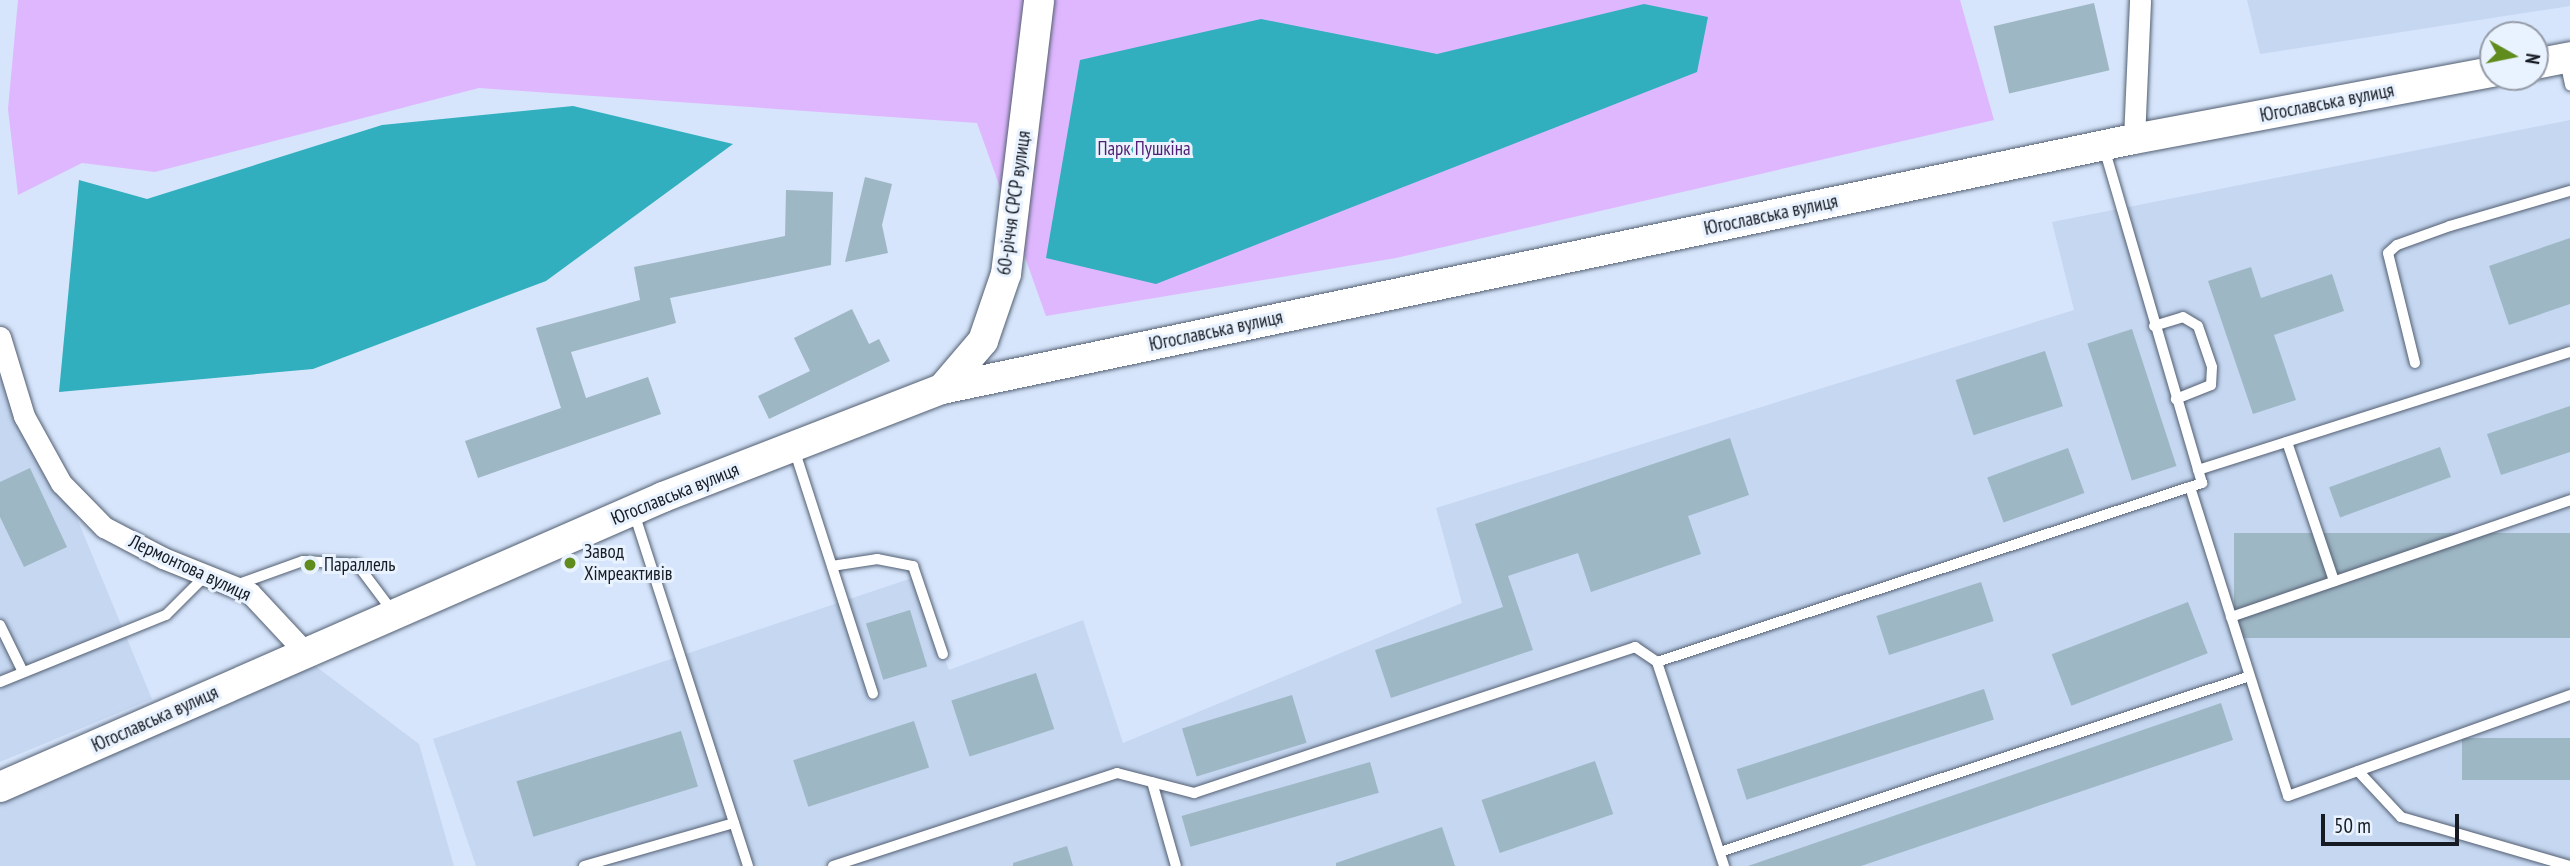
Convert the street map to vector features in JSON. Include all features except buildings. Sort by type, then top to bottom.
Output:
[{"type":"street","name":"60-річчя СРСР вулиця","points":[[942,389],[983,341],[1006,274],[1039,0]]},
{"type":"street","points":[[2133,139],[2140,0]]},
{"type":"street","points":[[2549,65],[2568,67]]},
{"type":"street","name":"Югославська вулиця","points":[[0,787],[633,510],[942,389],[2133,139],[2479,75]]},
{"type":"street","name":"Лермонтова вулиця","points":[[0,337],[24,415],[61,483],[104,527],[163,558],[236,585],[266,606],[306,653]]},
{"type":"lane","points":[[1657,662],[2202,483],[2103,146]]},
{"type":"lane","points":[[2415,363],[2388,253],[2397,245],[2450,226],[2570,191]]},
{"type":"lane","points":[[2154,326],[2183,317],[2198,326],[2212,367],[2211,385],[2176,399]]},
{"type":"lane","points":[[2198,470],[2570,352]]},
{"type":"lane","points":[[2287,442],[2334,582]]},
{"type":"lane","points":[[794,446],[873,694]]},
{"type":"lane","points":[[2190,487],[2288,796],[2570,695]]},
{"type":"lane","points":[[2231,617],[2570,500]]},
{"type":"lane","points":[[633,510],[748,866]]},
{"type":"lane","points":[[832,566],[877,559],[913,566],[943,654]]},
{"type":"lane","points":[[236,585],[303,561],[358,564],[394,614]]},
{"type":"lane","points":[[0,682],[166,615],[207,574]]},
{"type":"lane","points":[[0,625],[23,672]]},
{"type":"lane","points":[[833,866],[1117,773],[1194,793],[1635,647],[1657,662],[1724,866]]},
{"type":"lane","points":[[1720,852],[2250,677]]},
{"type":"lane","points":[[2358,771],[2401,817],[2570,866]]},
{"type":"lane","points":[[1152,782],[1176,866]]},
{"type":"lane","points":[[584,866],[734,823]]},
{"type":"shaded area","points":[[2247,0],[2570,0],[2570,6],[2260,54]]},
{"type":"shaded area","points":[[2570,120],[2570,866],[476,866],[433,739],[915,577],[949,670],[1083,620],[1123,743],[1462,603],[1436,508],[2074,310],[2052,222]]},
{"type":"shaded area","points":[[0,333],[152,699],[0,762]]},
{"type":"shaded area","points":[[310,662],[419,744],[454,866],[0,866],[0,798]]},
{"type":"green space","name":"Парк Пушкіна","points":[[18,0],[1960,0],[1994,120],[1396,258],[1046,316],[977,123],[479,88],[155,172],[82,163],[18,195],[8,109]]},
{"type":"water","points":[[1644,4],[1708,17],[1697,72],[1156,284],[1046,258],[1080,60],[1261,19],[1437,54]]},
{"type":"water","points":[[573,106],[733,144],[546,281],[313,369],[59,392],[79,180],[147,199],[382,125]]},
{"type":"place","name":"Завод Хімреактивів","points":[[570,563]]},
{"type":"place","name":"Параллель","points":[[310,565]]}]
